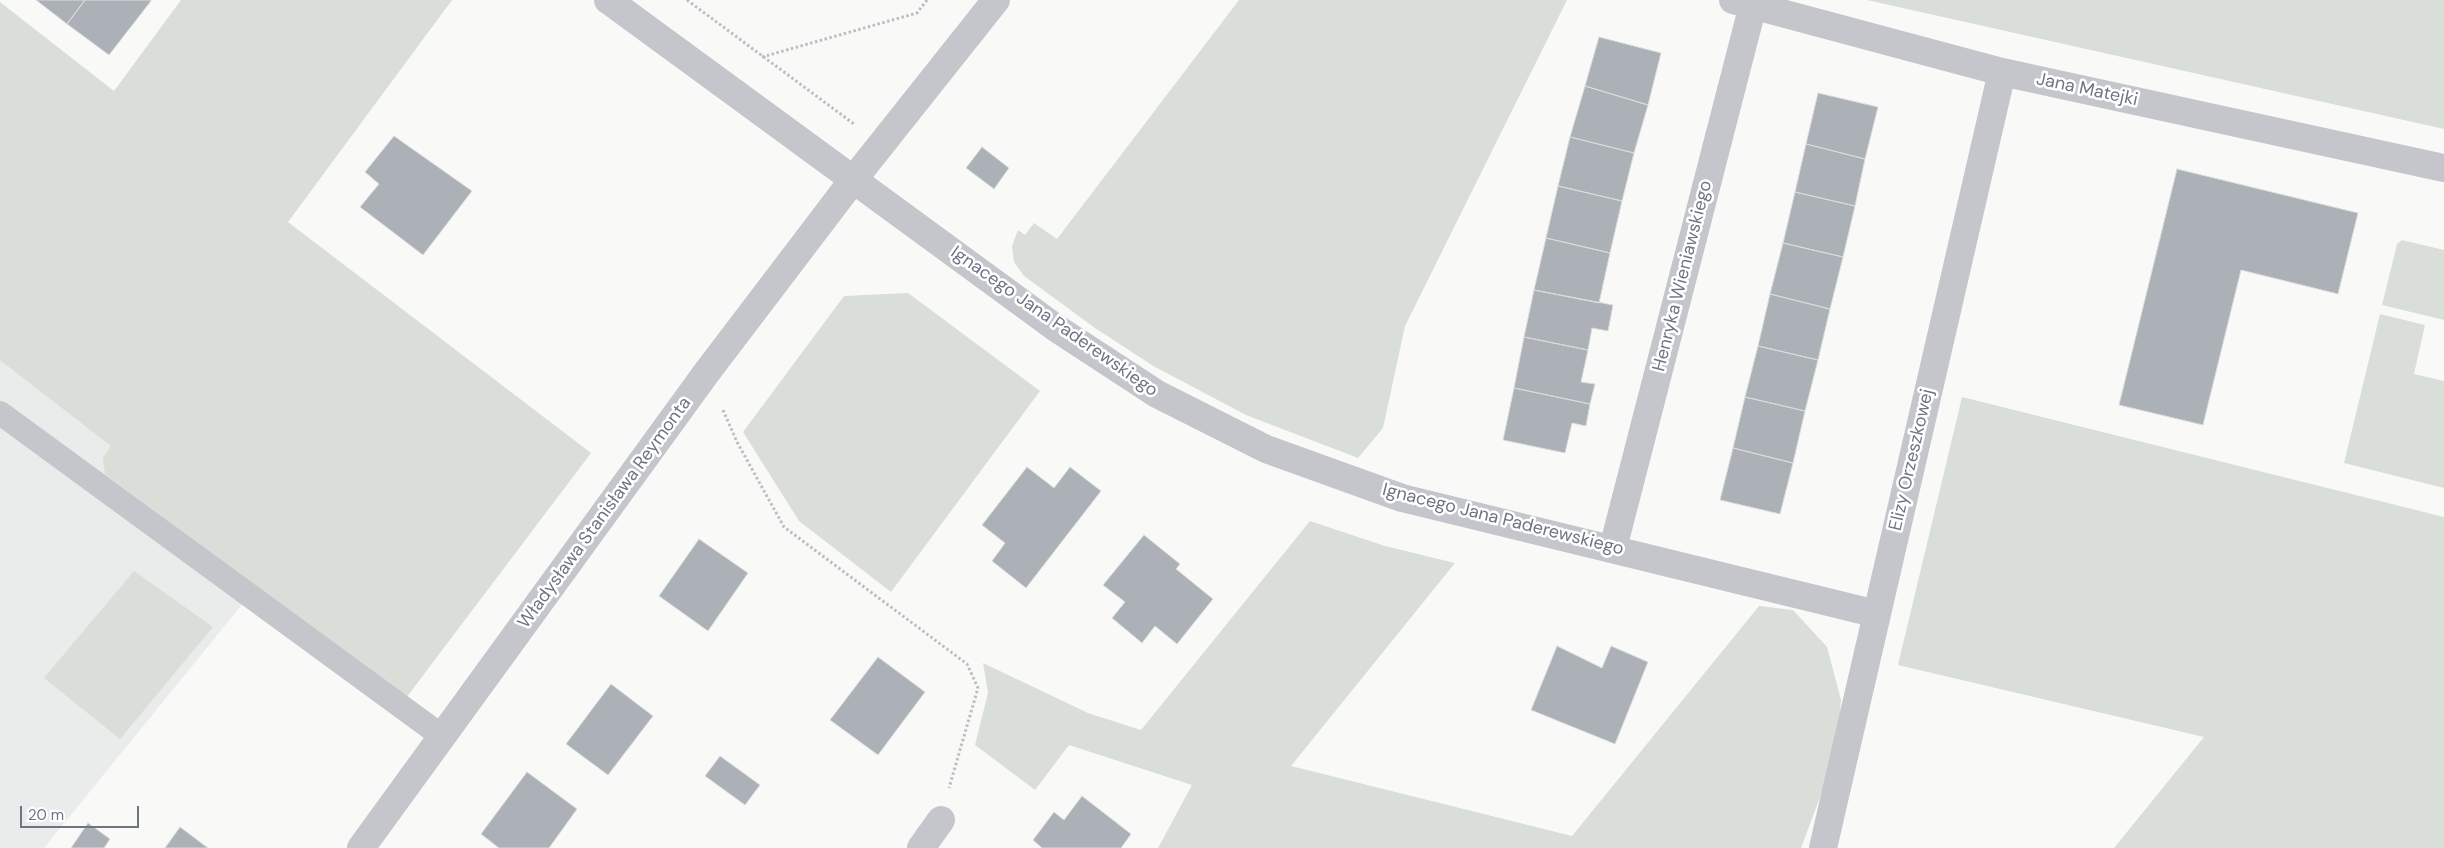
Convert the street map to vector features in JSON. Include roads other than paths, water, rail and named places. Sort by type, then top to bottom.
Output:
[{"type":"street","name":"Ignacego Jana Paderewskiego","points":[[608,0],[1056,328],[1149,389],[1266,449],[1402,498],[1877,614]]},
{"type":"street","points":[[853,180],[882,146],[996,0]]},
{"type":"street","name":"Jana Matejki","points":[[1743,3],[2002,72],[2444,168]]},
{"type":"street","name":"Henryka Wieniawskiego","points":[[1613,548],[1743,3]]},
{"type":"street","name":"Elizy Orzeszkowej","points":[[1823,848],[2002,72]]},
{"type":"street","name":"Władysława Stanisława Reymonta","points":[[361,848],[708,372],[853,180]]},
{"type":"street","points":[[921,848],[941,820]]},
{"type":"lane","points":[[0,413],[443,737]]}]
